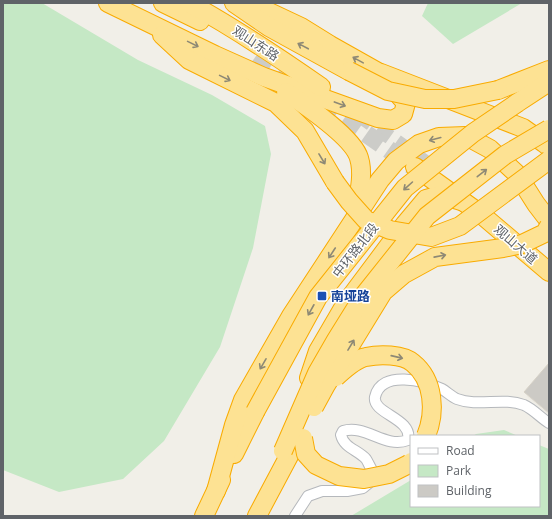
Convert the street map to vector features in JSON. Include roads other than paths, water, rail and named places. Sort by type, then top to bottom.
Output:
[{"type":"highway","points":[[108,3],[264,77],[378,118],[393,120],[403,114],[406,104],[378,72]]},
{"type":"highway","name":"观山东路","points":[[163,3],[215,29],[256,56]]},
{"type":"highway","name":"观山东路","points":[[189,3],[220,20],[264,48],[321,87]]},
{"type":"highway","points":[[234,3],[268,27],[388,91],[425,98],[454,99],[498,90],[549,70]]},
{"type":"highway","points":[[250,3],[301,27],[378,72],[523,128],[549,147]]},
{"type":"highway","points":[[148,23],[189,60],[276,103],[305,131],[335,182],[366,220],[390,230],[431,237],[460,226],[549,160]]},
{"type":"highway","points":[[264,77],[314,111],[354,147],[360,159],[360,190],[356,212],[345,232]]},
{"type":"highway","name":"中环路北段","points":[[204,516],[255,412],[318,297],[405,188],[473,133],[549,82]]},
{"type":"highway","points":[[257,516],[287,452],[318,373],[336,340],[364,295],[427,216],[505,155],[549,129]]},
{"type":"highway","points":[[216,491],[234,425],[243,400],[291,316],[380,180],[396,161],[419,144],[439,137],[466,136],[490,149],[516,174],[549,221]]},
{"type":"highway","points":[[464,202],[420,165],[489,207],[549,258]]},
{"type":"highway","points":[[410,464],[389,474],[364,479],[339,476],[316,465],[306,454],[303,438],[303,396],[318,351],[346,303],[405,224],[426,199],[441,195],[464,202]]},
{"type":"highway","name":"观山大道","points":[[464,202],[482,215],[549,272]]},
{"type":"highway","points":[[252,516],[326,385],[383,292],[404,274],[435,257],[522,244],[545,233],[549,226]]},
{"type":"highway","points":[[326,385],[348,366],[365,357],[396,355],[413,362],[426,377],[432,400],[431,426],[426,435]]},
{"type":"street","points":[[295,516],[308,496],[322,491],[363,488],[369,483],[372,470],[365,458],[342,440],[341,435],[344,431],[350,429],[392,442],[402,442],[408,440],[409,436],[407,429],[376,403],[375,398],[380,387],[390,381],[420,381],[443,390],[457,399],[474,402],[512,403],[525,406],[549,423]]},
{"type":"tunnel","points":[[256,56],[412,166]]},
{"type":"tunnel","points":[[359,115],[425,162]]},
{"type":"place","name":"南垭路","points":[[322,296]]}]
